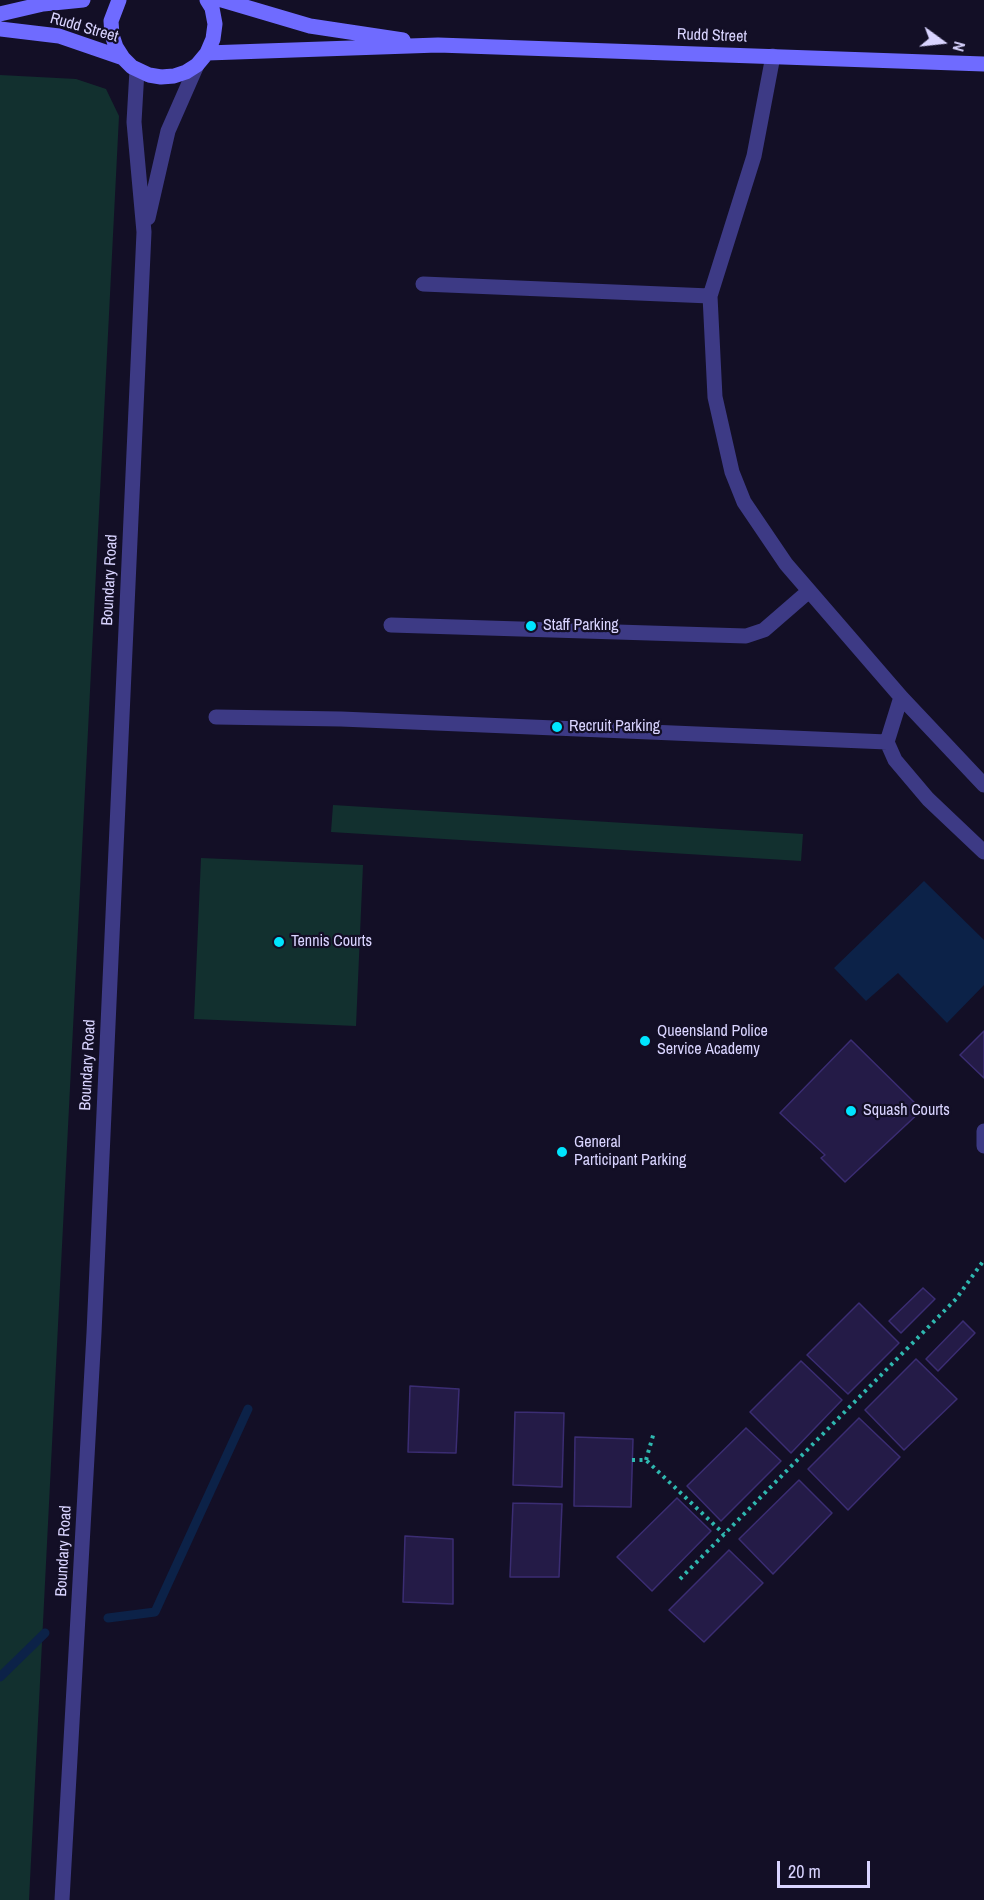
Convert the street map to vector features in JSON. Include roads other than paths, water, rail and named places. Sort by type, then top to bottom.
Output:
[{"type":"main road","name":"Rudd Street","points":[[0,14],[43,4],[83,0]]},
{"type":"main road","points":[[118,0],[111,21],[116,47],[123,58],[137,70],[161,78],[186,72],[202,59],[213,39],[212,8],[207,0]]},
{"type":"main road","name":"Rudd Street","points":[[222,0],[310,26],[438,45]]},
{"type":"main road","name":"Rudd Street","points":[[0,29],[59,36],[123,58]]},
{"type":"main road","name":"Rudd Street","points":[[202,59],[438,45],[984,63]]},
{"type":"street","points":[[773,56],[754,156],[710,296],[715,397],[732,472],[744,502],[786,564],[900,698],[984,785]]},
{"type":"street","name":"Boundary Road","points":[[144,232],[168,131],[202,59]]},
{"type":"street","name":"Boundary Road","points":[[62,1900],[94,1333],[144,232],[134,122],[137,70]]},
{"type":"street","points":[[423,284],[710,296]]},
{"type":"street","points":[[391,625],[746,636],[764,630],[809,591]]},
{"type":"street","points":[[900,698],[888,742],[894,760],[926,796],[984,852]]},
{"type":"street","points":[[216,717],[353,719],[888,742]]},
{"type":"street","points":[[984,1131],[984,1146]]},
{"type":"water","points":[[924,881],[984,940],[984,985],[947,1023],[898,973],[866,1001],[834,968]]},
{"type":"waterway","points":[[108,1618],[155,1612],[248,1409]]},
{"type":"waterway","points":[[0,1677],[45,1633]]},
{"type":"place","name":"Staff Parking","points":[[531,626]]},
{"type":"place","name":"Recruit Parking","points":[[557,727]]},
{"type":"place","name":"Tennis Courts","points":[[279,942]]},
{"type":"place","name":"Queensland Police Service Academy","points":[[645,1041]]},
{"type":"place","name":"Squash Courts","points":[[851,1111]]},
{"type":"place","name":"General Participant Parking","points":[[562,1152]]}]
